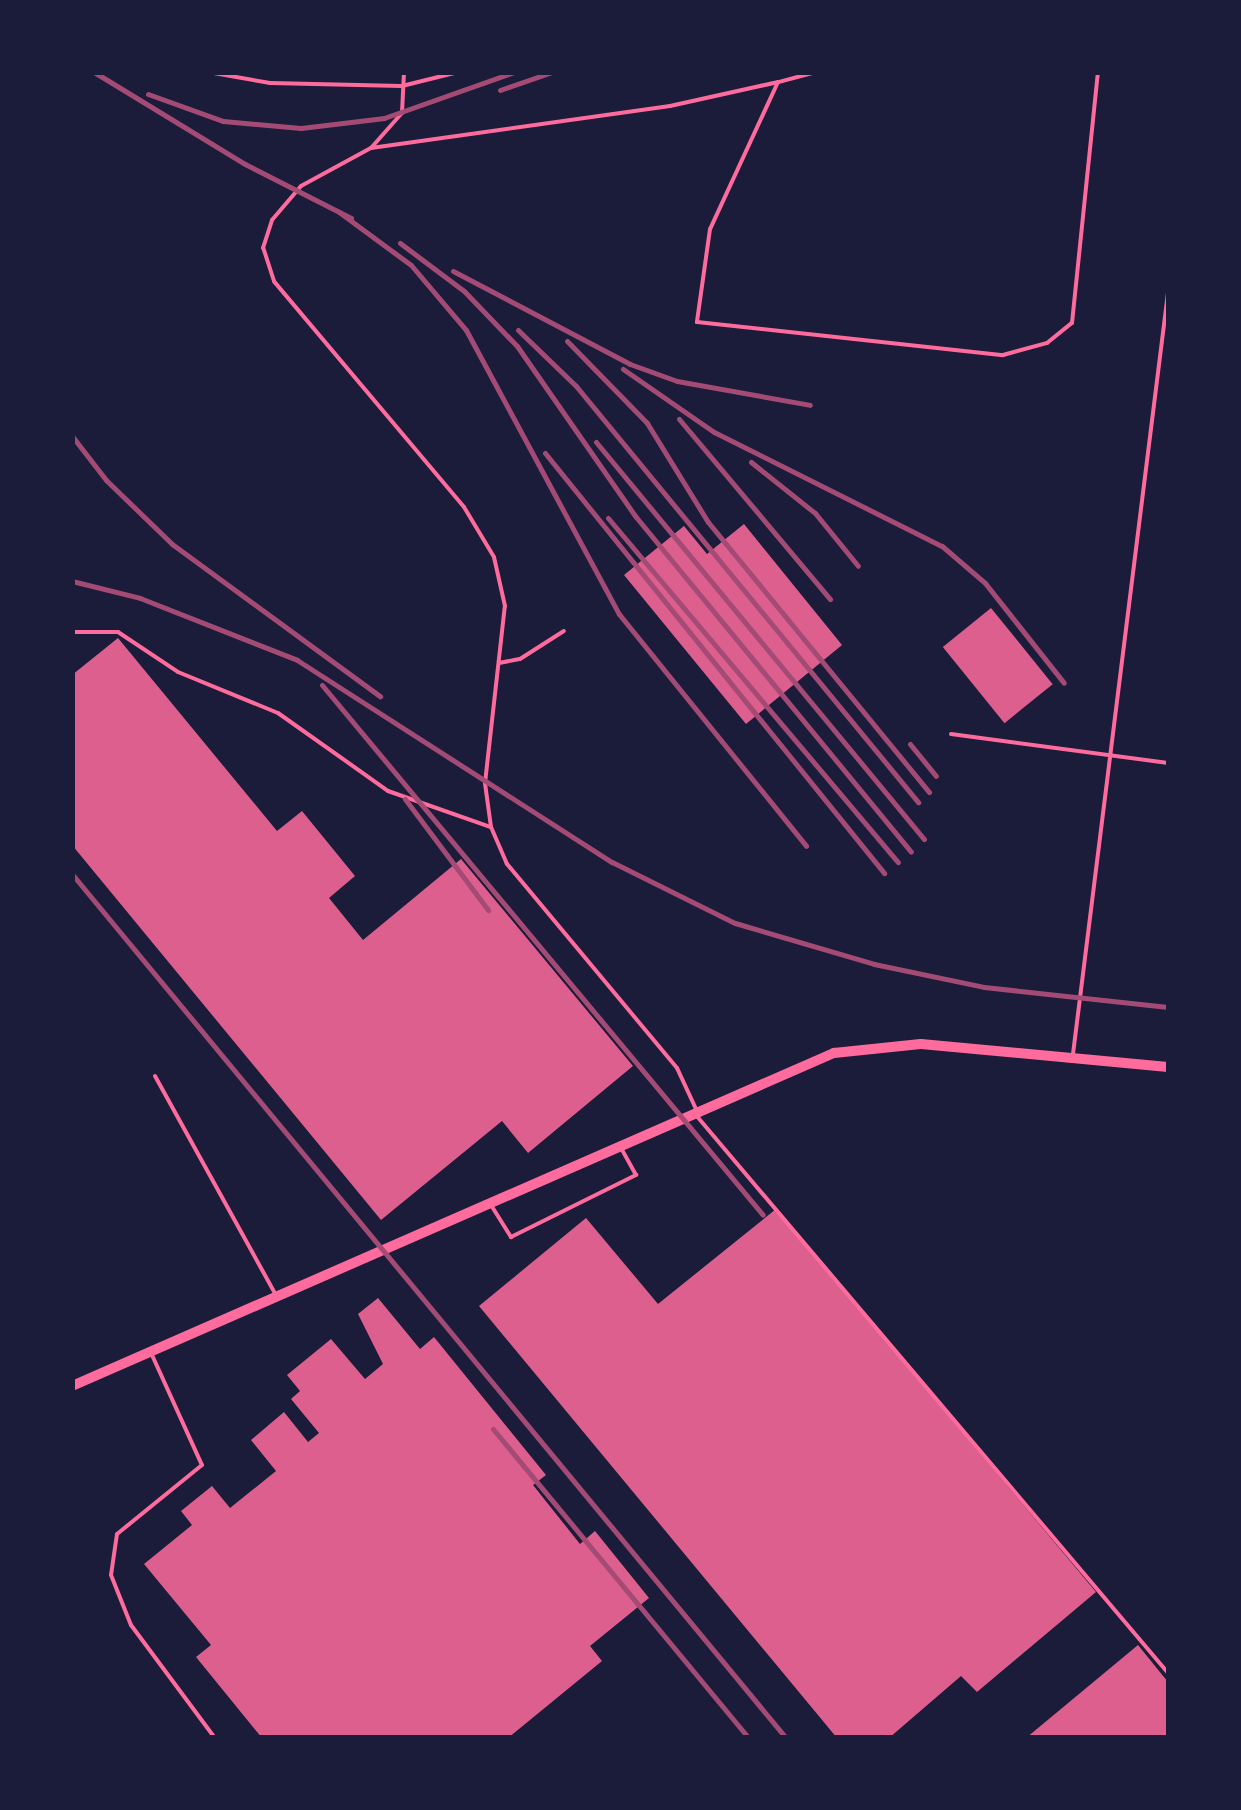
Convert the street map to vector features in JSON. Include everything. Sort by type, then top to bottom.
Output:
[{"type":"street","points":[[72,1386],[618,1143],[834,1053],[881,1044],[1073,1054],[1168,1066]]},
{"type":"lane","points":[[208,72],[270,83],[402,86],[458,72]]},
{"type":"lane","points":[[404,72],[402,113],[371,148],[297,190],[272,220],[265,261],[274,281],[482,534],[503,584],[499,663],[485,783],[490,828],[507,864],[678,1068],[694,1110],[1168,1673]]},
{"type":"lane","points":[[371,148],[670,106],[816,72]]},
{"type":"lane","points":[[778,82],[710,229],[697,322],[1004,355],[1048,344],[1072,323],[1098,72]]},
{"type":"lane","points":[[1073,1054],[1168,292]]},
{"type":"lane","points":[[499,663],[520,658],[564,630]]},
{"type":"lane","points":[[72,632],[118,632],[178,672],[278,712],[388,790],[490,828]]},
{"type":"lane","points":[[951,734],[1168,763]]},
{"type":"lane","points":[[155,1076],[276,1295]]},
{"type":"lane","points":[[488,1201],[511,1236],[636,1175],[618,1143]]},
{"type":"lane","points":[[151,1351],[202,1465],[117,1534],[111,1575],[132,1625],[214,1738]]},
{"type":"building","points":[[744,524],[842,645],[746,724],[624,575],[684,526],[707,554]]},
{"type":"building","points":[[991,608],[1053,684],[1004,723],[943,647]]},
{"type":"building","points":[[118,638],[277,831],[302,811],[355,876],[329,898],[363,940],[461,859],[633,1066],[528,1153],[502,1121],[381,1220],[72,845],[72,675]]},
{"type":"building","points":[[776,1209],[1096,1592],[977,1692],[961,1676],[889,1738],[837,1738],[479,1306],[586,1218],[658,1304]]},
{"type":"building","points":[[378,1298],[420,1349],[434,1337],[546,1475],[533,1485],[580,1544],[595,1531],[649,1598],[590,1646],[602,1661],[508,1738],[262,1738],[196,1657],[211,1645],[144,1564],[192,1525],[181,1511],[212,1486],[230,1508],[276,1471],[251,1440],[284,1412],[308,1442],[319,1433],[291,1399],[300,1391],[287,1375],[331,1339],[365,1379],[383,1364],[358,1314]]},
{"type":"building","points":[[1138,1645],[1168,1682],[1168,1738],[1026,1738]]},
{"type":"railway","points":[[94,72],[245,164],[351,218]]},
{"type":"railway","points":[[148,94],[223,121],[301,128],[384,118],[514,72]]},
{"type":"railway","points":[[500,90],[552,72]]},
{"type":"railway","points":[[339,212],[411,265],[466,330],[619,614],[806,846]]},
{"type":"railway","points":[[400,243],[464,291],[517,346],[636,517],[911,852]]},
{"type":"railway","points":[[453,271],[630,364],[677,381],[810,405]]},
{"type":"railway","points":[[518,330],[576,386],[918,802]]},
{"type":"railway","points":[[567,341],[647,423],[708,522],[929,792]]},
{"type":"railway","points":[[623,369],[714,432],[942,546],[985,583],[1064,683]]},
{"type":"railway","points":[[679,419],[830,599]]},
{"type":"railway","points":[[72,436],[106,480],[172,544],[380,696]]},
{"type":"railway","points":[[596,442],[924,839]]},
{"type":"railway","points":[[545,453],[884,873]]},
{"type":"railway","points":[[751,462],[815,513],[858,566]]},
{"type":"railway","points":[[608,518],[898,862]]},
{"type":"railway","points":[[72,581],[140,598],[297,660],[612,862],[735,923],[874,964],[984,987],[1168,1007]]},
{"type":"railway","points":[[322,685],[763,1215]]},
{"type":"railway","points":[[910,744],[936,776]]},
{"type":"railway","points":[[405,799],[488,910]]},
{"type":"railway","points":[[72,874],[786,1738]]},
{"type":"railway","points":[[493,1429],[749,1738]]}]
